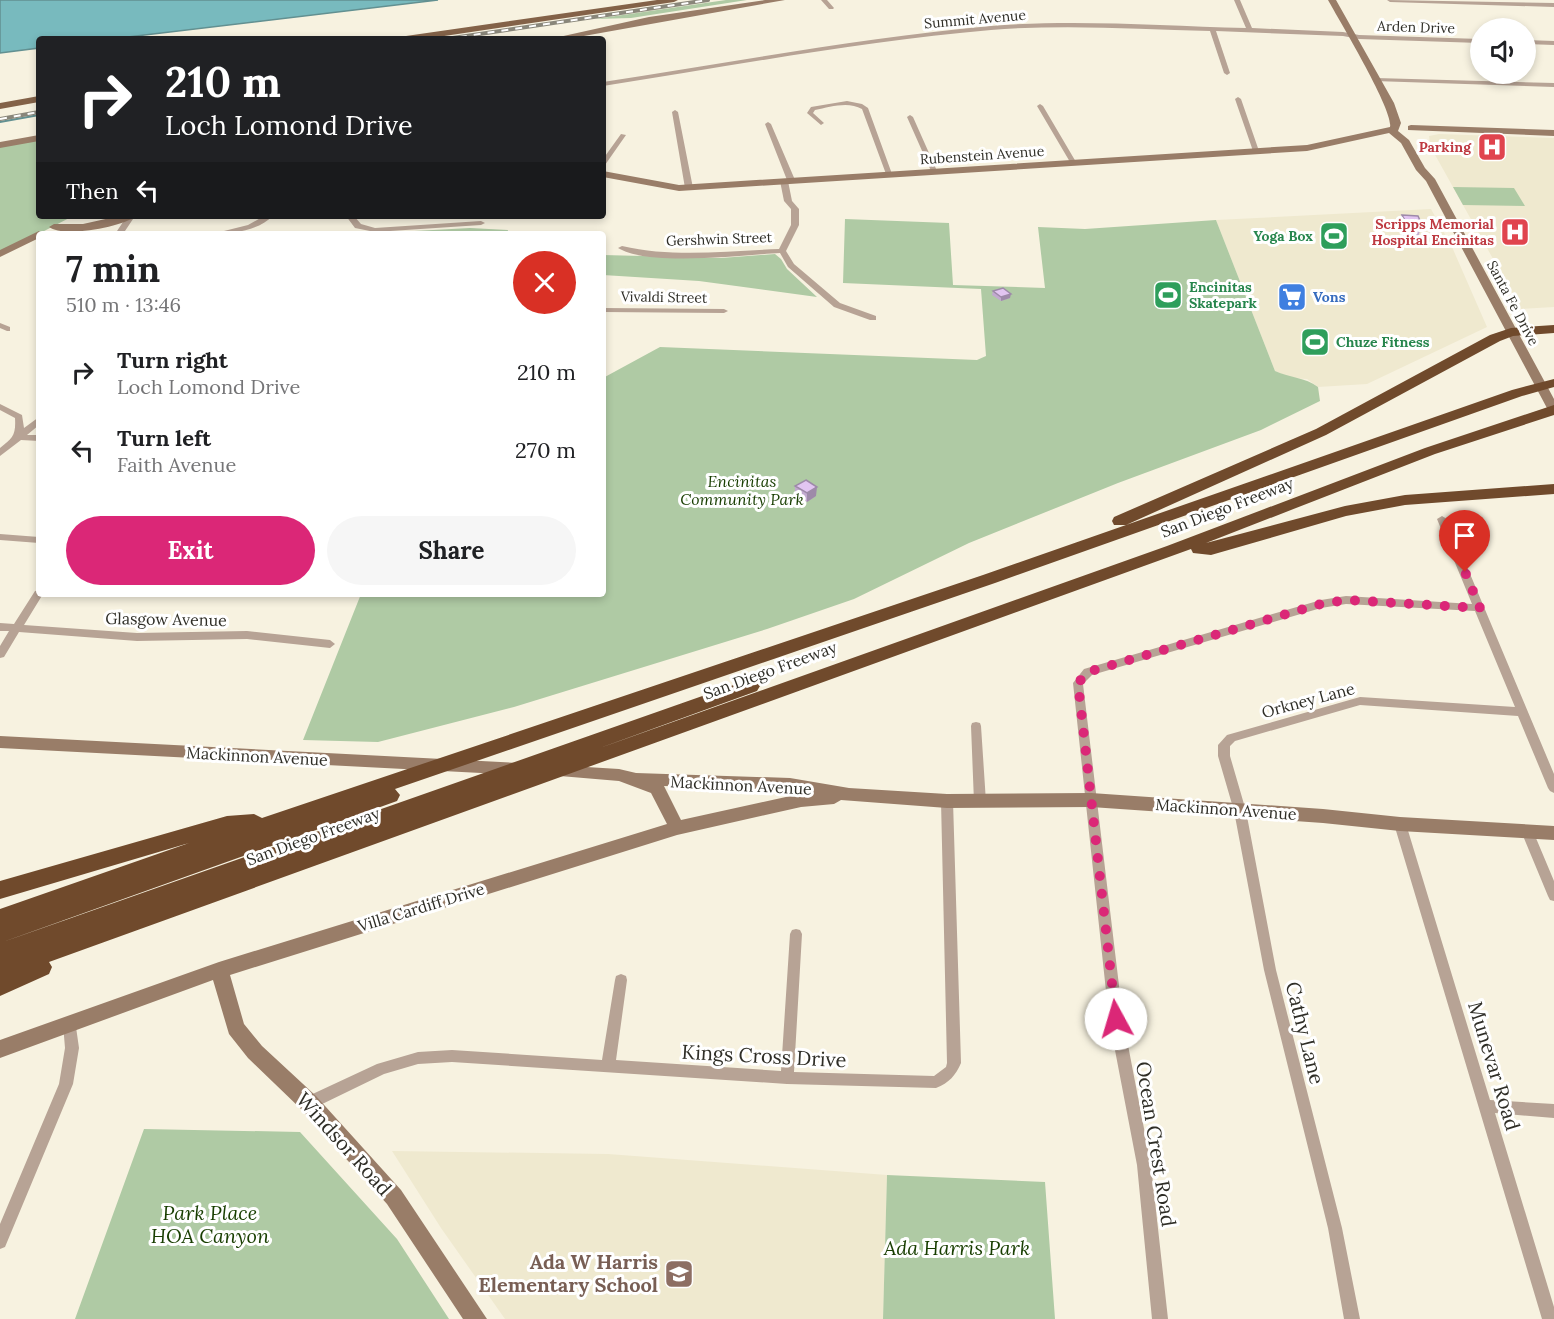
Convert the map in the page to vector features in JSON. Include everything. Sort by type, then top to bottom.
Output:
[{"type":"highway","points":[[989,579],[1321,432],[1495,338],[1511,332],[1554,329]]},
{"type":"highway","name":"San Diego Freeway","points":[[0,918],[277,821],[989,579],[1517,393],[1554,383]]},
{"type":"highway","name":"San Diego Freeway","points":[[0,970],[829,671],[1173,550],[1430,451],[1554,410]]},
{"type":"highway","points":[[1173,550],[1211,549],[1345,511],[1405,500],[1554,489]]},
{"type":"highway","points":[[0,934],[291,832],[421,783],[515,753],[1193,515],[1203,503]]},
{"type":"highway","points":[[0,953],[1206,526],[1233,528]]},
{"type":"highway","points":[[0,890],[227,824],[277,821]]},
{"type":"highway","points":[[0,986],[146,918]]},
{"type":"main road","points":[[427,36],[674,0]]},
{"type":"main road","points":[[0,106],[36,100]]},
{"type":"street","points":[[569,36],[649,20],[781,0]]},
{"type":"street","points":[[824,0],[831,8]]},
{"type":"street","points":[[1237,0],[1250,30]]},
{"type":"street","name":"Santa Fe Drive","points":[[1332,0],[1389,104],[1413,132],[1415,144],[1434,175],[1430,179]]},
{"type":"street","points":[[1390,0],[1554,5]]},
{"type":"street","name":"Summit Avenue","points":[[606,84],[906,37],[982,29],[1061,25],[1341,33],[1352,36]]},
{"type":"street","points":[[1212,30],[1227,74]]},
{"type":"street","name":"Arden Drive","points":[[1352,36],[1470,41]]},
{"type":"street","points":[[1536,42],[1554,43]]},
{"type":"street","points":[[1376,80],[1554,85]]},
{"type":"street","points":[[1238,99],[1256,151]]},
{"type":"street","points":[[821,123],[810,113],[813,108],[849,103],[865,108],[889,174]]},
{"type":"street","name":"Santa Fe Drive","points":[[1389,104],[1397,132],[1424,174],[1430,179],[1554,410]]},
{"type":"street","points":[[1040,106],[1073,162]]},
{"type":"street","points":[[675,112],[689,188]]},
{"type":"street","points":[[910,117],[934,171]]},
{"type":"street","points":[[768,124],[788,181],[788,201],[795,209],[795,225],[782,251],[791,265],[837,305],[873,318]]},
{"type":"street","name":"Rubenstein Avenue","points":[[606,175],[664,188],[689,188],[1307,148],[1364,136],[1441,129],[1554,133]]},
{"type":"street","points":[[606,160],[623,135]]},
{"type":"street","points":[[0,145],[36,139]]},
{"type":"street","points":[[45,231],[67,219]]},
{"type":"street","points":[[54,227],[83,228],[119,219]]},
{"type":"street","points":[[234,231],[246,229],[265,219]]},
{"type":"street","points":[[352,219],[354,223],[365,228],[389,230],[481,223]]},
{"type":"street","points":[[0,254],[36,236]]},
{"type":"street","name":"Gershwin Street","points":[[622,248],[640,254],[709,256],[782,251]]},
{"type":"street","name":"Vivaldi Street","points":[[606,309],[724,311]]},
{"type":"street","points":[[0,407],[19,417],[20,429],[17,437]]},
{"type":"street","points":[[0,453],[36,422]]},
{"type":"street","points":[[17,437],[36,438]]},
{"type":"street","points":[[1442,519],[1554,788]]},
{"type":"street","points":[[0,537],[36,540]]},
{"type":"street","points":[[0,654],[37,597]]},
{"type":"street","name":"Ocean Crest Road","points":[[1160,1319],[1144,1165],[1116,1019],[1078,683],[1088,672],[1321,604],[1346,600],[1480,608]]},
{"type":"street","name":"Glasgow Avenue","points":[[0,627],[137,637],[247,635],[330,644]]},
{"type":"street","name":"Orkney Lane","points":[[1224,756],[1224,745],[1231,738],[1360,701],[1523,712]]},
{"type":"street","points":[[976,726],[980,802]]},
{"type":"street","name":"Mackinnon Avenue","points":[[0,742],[619,775],[636,779],[790,784],[849,795],[947,801],[1091,800],[1400,824],[1554,833]]},
{"type":"street","name":"Cathy Lane","points":[[1224,756],[1240,811],[1270,970],[1335,1228],[1352,1319]]},
{"type":"street","points":[[636,779],[657,788],[677,828]]},
{"type":"street","name":"Villa Cardiff Drive","points":[[0,1049],[219,970],[677,828],[801,800],[849,795]]},
{"type":"street","name":"Kings Cross Drive","points":[[309,1103],[382,1068],[418,1058],[452,1056],[787,1078],[936,1082],[951,1071],[954,1063],[947,801]]},
{"type":"street","name":"Munevar Road","points":[[1400,824],[1550,1319]]},
{"type":"street","points":[[1527,831],[1554,896]]},
{"type":"street","points":[[787,1078],[796,934]]},
{"type":"street","name":"Windsor Road","points":[[219,970],[236,1028],[255,1052],[309,1103],[394,1197],[476,1319]]},
{"type":"street","points":[[608,1066],[621,980]]},
{"type":"street","points":[[2,1233],[66,1084],[72,1048],[70,1024]]},
{"type":"street","points":[[1486,1106],[1554,1112]]},
{"type":"shaded area","name":"Scripps Memorial Hospital Encinitas","points":[[1439,134],[1554,138],[1554,307],[1521,309],[1434,153],[1431,152],[1429,136]]},
{"type":"shaded area","points":[[1431,209],[1452,247],[1487,327],[1367,384],[1318,387],[1307,379],[1291,378],[1275,371],[1216,220]]},
{"type":"shaded area","name":"Ada W Harris Elementary School","points":[[392,1151],[608,1154],[887,1175],[883,1319],[505,1319],[441,1228]]},
{"type":"green space","points":[[726,0],[747,0],[631,18],[595,19]]},
{"type":"green space","points":[[36,139],[36,219],[67,219],[44,231],[36,231],[36,235],[0,254],[0,145]]},
{"type":"green space","points":[[1453,187],[1514,188],[1525,206],[1463,205]]},
{"type":"green space","name":"Encinitas Community Park","points":[[845,219],[949,223],[953,285],[1045,288],[1038,227],[1085,229],[1216,220],[1275,371],[1308,381],[1318,387],[1320,401],[1261,430],[1118,483],[969,543],[854,599],[767,629],[514,707],[378,742],[303,740],[360,597],[606,597],[606,376],[660,347],[977,360],[986,356],[981,289],[843,283]]},
{"type":"green space","points":[[470,228],[508,230],[508,231],[414,231]]},
{"type":"green space","points":[[775,254],[787,269],[817,297],[699,281],[606,275],[606,255],[721,258]]},
{"type":"green space","name":"Park Place HOA Canyon","points":[[144,1129],[300,1132],[397,1239],[449,1319],[75,1319]]},
{"type":"green space","name":"Ada Harris Park","points":[[887,1175],[1045,1182],[1055,1319],[883,1319]]},
{"type":"water","points":[[0,0],[438,0],[136,36],[36,36],[36,48],[0,53]]},
{"type":"building","points":[[1402,215],[1418,216],[1422,225],[1407,224]]},
{"type":"building","points":[[1003,288],[1011,294],[1001,297],[993,291]]},
{"type":"building","points":[[806,480],[817,487],[807,493],[795,486]]},
{"type":"waterway","points":[[0,122],[36,116]]},
{"type":"railway","points":[[466,36],[708,0]]},
{"type":"railway","points":[[0,119],[36,113]]},
{"type":"place","name":"Parking","points":[[1492,147]]},
{"type":"place","name":"Scripps Memorial Hospital Encinitas","points":[[1515,232]]},
{"type":"place","name":"Yoga Box","points":[[1334,236]]},
{"type":"place","name":"Encinitas Skatepark","points":[[1168,295]]},
{"type":"place","name":"Vons","points":[[1292,297]]},
{"type":"place","name":"Chuze Fitness","points":[[1315,342]]},
{"type":"place","name":"Ada W Harris Elementary School","points":[[679,1274]]},
{"type":"route","points":[[1116,1019],[1078,683],[1088,672],[1321,604],[1346,600],[1480,608],[1465,572]]}]
